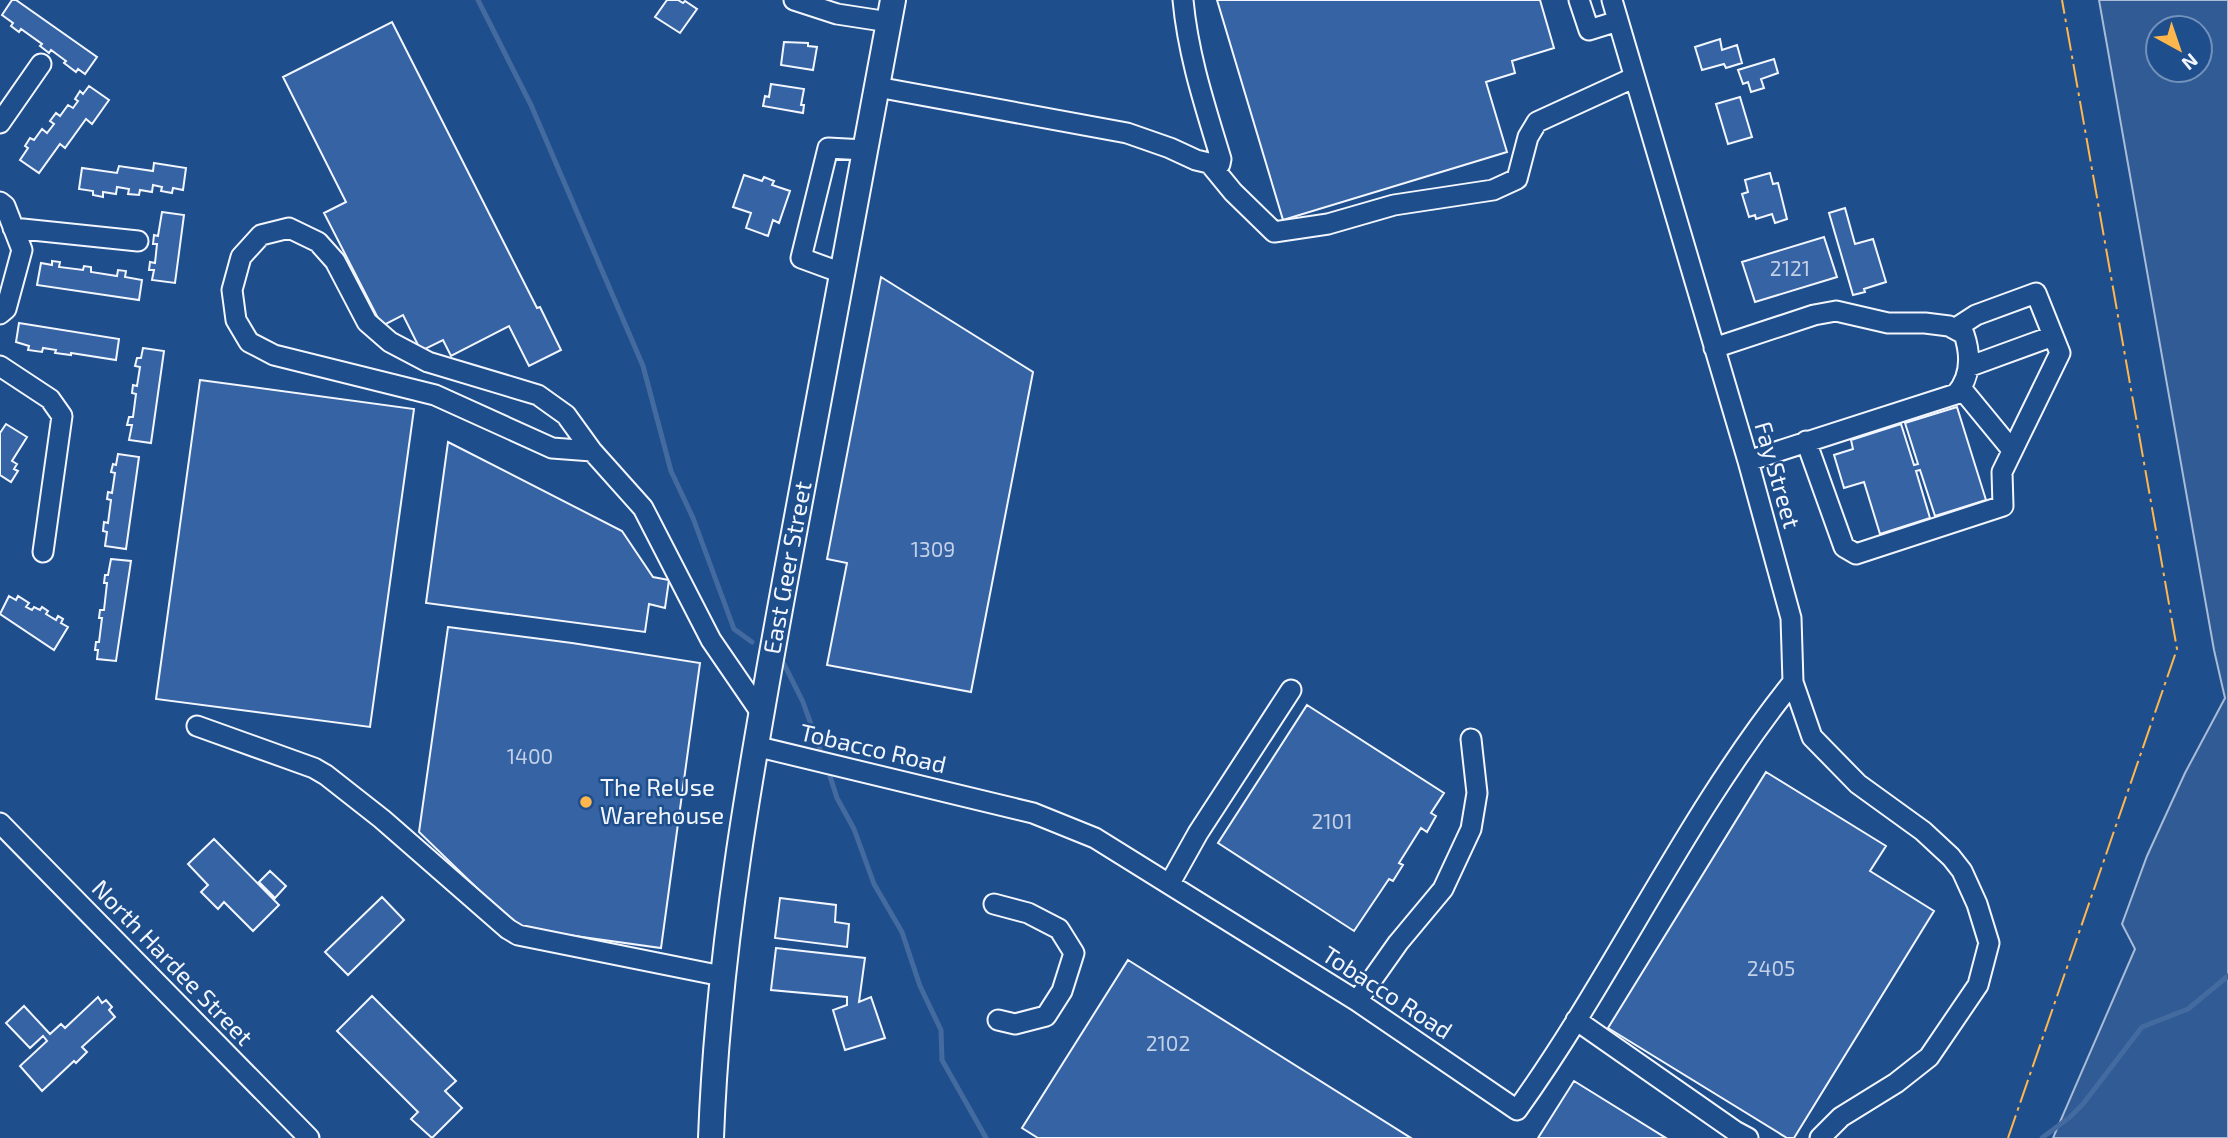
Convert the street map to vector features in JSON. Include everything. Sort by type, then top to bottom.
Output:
[{"type":"main road","name":"East Geer Street","points":[[711,1138],[722,976],[755,746],[891,11]]},
{"type":"street","points":[[794,0],[837,14],[891,11]]},
{"type":"street","points":[[877,87],[1127,133],[1217,165],[1221,159],[1198,85],[1183,0]]},
{"type":"street","points":[[1580,0],[1589,30],[1618,21]]},
{"type":"street","name":"Fay Street","points":[[1612,0],[1748,461],[1791,618],[1793,682],[1812,737],[1858,783],[1923,831],[1951,857],[1962,871],[1977,904],[1989,943],[1978,985],[1928,1057],[1896,1083],[1841,1117],[1820,1138]]},
{"type":"street","points":[[0,123],[41,64]]},
{"type":"street","points":[[1210,164],[1233,192],[1274,232],[1328,224],[1394,205],[1493,190],[1517,179],[1528,137],[1537,121],[1633,78]]},
{"type":"street","points":[[842,273],[801,258],[828,148],[865,150]]},
{"type":"street","points":[[0,202],[5,206],[22,250],[6,309],[0,314]]},
{"type":"street","points":[[13,228],[138,241]]},
{"type":"street","points":[[592,451],[552,448],[435,395],[274,355],[249,342],[236,320],[232,290],[242,257],[261,236],[289,228],[318,242],[335,261],[367,322],[390,342],[428,362],[538,395],[566,415],[592,451],[643,508],[711,640],[761,713]]},
{"type":"street","points":[[1806,441],[1844,547],[1856,555],[2003,506],[2002,472],[2060,353],[2036,293],[1976,315],[1956,328]]},
{"type":"street","points":[[1714,348],[1814,315],[1836,311],[1888,323],[1925,323],[1956,328],[1964,334],[1966,340],[1968,367],[1964,385],[1955,394],[1748,461]]},
{"type":"street","points":[[1968,367],[2053,336]]},
{"type":"street","points":[[0,366],[50,398],[62,415],[43,552]]},
{"type":"street","points":[[1961,388],[2012,450]]},
{"type":"street","name":"Tobacco Road","points":[[755,746],[1032,813],[1095,838],[1357,1001],[1517,1110],[1549,1065],[1696,820],[1793,682]]},
{"type":"street","points":[[1170,883],[1198,833],[1291,690]]},
{"type":"street","points":[[197,726],[314,768],[326,775],[518,935],[722,976]]},
{"type":"street","points":[[1357,1001],[1398,943],[1443,889],[1471,829],[1477,793],[1471,740]]},
{"type":"street","name":"North Hardee Street","points":[[0,822],[309,1138]]},
{"type":"street","points":[[994,904],[1028,913],[1059,929],[1074,953],[1062,991],[1045,1016],[1015,1024],[998,1020]]},
{"type":"street","points":[[1576,1020],[1735,1132],[1748,1138]]},
{"type":"shaded area","points":[[2099,0],[2228,0],[2228,1138],[2053,1138],[2135,949],[2122,924],[2147,856],[2185,773],[2225,698],[2214,650]]},
{"type":"building","points":[[12,0],[16,0],[97,57],[85,74],[78,69],[76,72],[51,50],[49,53],[40,46],[42,44],[21,29],[19,32],[11,26],[13,23],[2,15]]},
{"type":"building","points":[[667,0],[683,3],[685,1],[697,9],[680,33],[655,17]]},
{"type":"building","points":[[1217,0],[1540,0],[1554,48],[1512,61],[1515,73],[1486,82],[1507,152],[1283,220]]},
{"type":"building","points":[[392,22],[561,350],[529,366],[509,326],[451,356],[443,340],[421,351],[403,315],[382,326],[324,213],[346,202],[283,77]]},
{"type":"building","points":[[1720,39],[1722,50],[1737,45],[1742,63],[1726,68],[1724,64],[1702,70],[1695,47]]},
{"type":"building","points":[[784,42],[808,43],[808,46],[817,47],[813,70],[781,65]]},
{"type":"building","points":[[1774,59],[1778,73],[1761,79],[1764,88],[1751,92],[1748,82],[1743,84],[1738,70]]},
{"type":"building","points":[[771,84],[804,89],[801,105],[804,105],[803,113],[763,106],[765,96],[769,97]]},
{"type":"building","points":[[89,86],[109,100],[92,124],[86,119],[65,148],[60,144],[39,173],[20,160],[28,148],[25,146],[30,138],[34,140],[42,129],[47,133],[54,124],[50,121],[56,113],[60,116],[68,105],[73,108],[80,91],[83,94]]},
{"type":"building","points":[[1740,97],[1752,137],[1728,144],[1716,104]]},
{"type":"building","points":[[154,163],[186,168],[183,190],[173,188],[172,193],[161,191],[162,187],[153,185],[152,192],[140,190],[139,195],[128,194],[129,189],[117,187],[116,194],[103,192],[103,197],[93,195],[93,191],[79,189],[82,168],[117,173],[119,166],[153,171]]},
{"type":"building","points":[[1770,173],[1773,184],[1778,183],[1787,219],[1775,223],[1772,214],[1756,219],[1755,215],[1749,217],[1742,194],[1748,192],[1745,180]]},
{"type":"building","points":[[744,175],[762,181],[764,177],[774,181],[772,185],[790,191],[779,223],[773,220],[768,236],[746,228],[751,213],[733,207]]},
{"type":"building","points":[[1845,208],[1855,244],[1873,239],[1886,282],[1853,295],[1829,213]]},
{"type":"building","points":[[162,212],[184,215],[175,283],[152,280],[154,270],[149,270],[150,262],[155,263],[157,244],[153,244],[154,235],[158,236]]},
{"type":"building","points":[[1824,237],[1837,277],[1755,302],[1742,262]]},
{"type":"building","points":[[52,261],[60,262],[59,267],[83,270],[84,266],[91,267],[91,272],[117,276],[118,270],[126,271],[125,277],[142,280],[139,300],[37,285],[41,263],[52,265]]},
{"type":"building","points":[[881,277],[1033,372],[971,692],[827,665],[847,563],[827,559]]},
{"type":"building","points":[[19,323],[119,339],[116,360],[55,353],[56,350],[43,348],[42,352],[28,350],[29,346],[16,342]]},
{"type":"building","points":[[143,348],[164,351],[151,443],[129,440],[132,425],[127,425],[129,417],[133,417],[136,394],[132,393],[133,385],[137,386],[140,367],[135,366],[137,358],[141,358]]},
{"type":"building","points":[[200,380],[414,409],[370,727],[156,699]]},
{"type":"building","points":[[1957,407],[1986,500],[1935,516],[1920,470],[1916,471],[1930,518],[1880,534],[1864,482],[1844,488],[1834,455],[1853,449],[1851,440],[1901,424],[1914,465],[1918,464],[1905,423]]},
{"type":"building","points":[[6,424],[27,437],[12,461],[17,464],[14,469],[18,471],[11,482],[0,475],[0,433]]},
{"type":"building","points":[[448,442],[622,531],[653,577],[669,580],[665,608],[649,604],[645,632],[426,603]]},
{"type":"building","points":[[118,454],[139,457],[126,549],[105,546],[107,532],[103,531],[104,522],[108,523],[111,500],[107,499],[108,492],[112,493],[115,473],[111,472],[113,464],[116,465]]},
{"type":"building","points":[[111,559],[131,561],[116,661],[97,659],[98,650],[95,650],[96,642],[99,642],[102,618],[99,618],[100,610],[104,610],[107,583],[104,583],[105,575],[108,575]]},
{"type":"building","points":[[9,596],[16,600],[18,596],[29,603],[26,607],[32,610],[34,607],[40,610],[42,607],[48,611],[46,614],[56,620],[58,616],[63,619],[61,623],[68,627],[54,650],[0,614]]},
{"type":"building","points":[[448,627],[700,663],[661,948],[518,928],[419,832]]},
{"type":"building","points":[[1307,705],[1444,793],[1431,813],[1436,816],[1427,832],[1421,828],[1399,863],[1403,865],[1393,881],[1389,879],[1354,931],[1218,843]]},
{"type":"building","points":[[1766,772],[1886,846],[1870,871],[1934,911],[1794,1138],[1787,1138],[1608,1028]]},
{"type":"building","points":[[214,839],[279,905],[253,931],[224,902],[218,909],[201,892],[208,885],[188,864]]},
{"type":"building","points":[[270,871],[286,886],[275,898],[259,882]]},
{"type":"building","points":[[382,897],[404,920],[348,975],[325,952]]},
{"type":"building","points":[[780,898],[836,905],[835,922],[849,924],[847,947],[775,938]]},
{"type":"building","points":[[776,948],[865,958],[859,1002],[871,997],[885,1038],[845,1050],[833,1010],[847,1005],[847,997],[771,990]]},
{"type":"building","points":[[1128,960],[1411,1138],[1038,1138],[1022,1128]]},
{"type":"building","points":[[372,996],[456,1081],[445,1091],[462,1108],[432,1138],[411,1119],[418,1112],[337,1031]]},
{"type":"building","points":[[98,997],[102,1003],[106,1000],[112,1007],[109,1010],[115,1017],[82,1047],[87,1052],[42,1091],[20,1066],[47,1041],[43,1036],[30,1048],[6,1023],[24,1006],[50,1034],[61,1024],[65,1028]]},
{"type":"building","points":[[1574,1081],[1666,1138],[1538,1138]]},
{"type":"waterway","points":[[478,0],[531,105],[643,366],[671,471],[693,518],[734,629],[752,642]]},
{"type":"waterway","points":[[784,664],[803,702],[823,758]]},
{"type":"waterway","points":[[827,767],[837,798],[854,829],[874,884],[902,932],[920,986],[941,1030],[942,1060],[986,1138]]},
{"type":"waterway","points":[[2042,1138],[2083,1104],[2142,1027],[2188,1009],[2228,976]]},
{"type":"power","points":[[2008,1138],[2177,649],[2062,0]]},
{"type":"place","name":"The ReUse Warehouse","points":[[586,802]]}]
